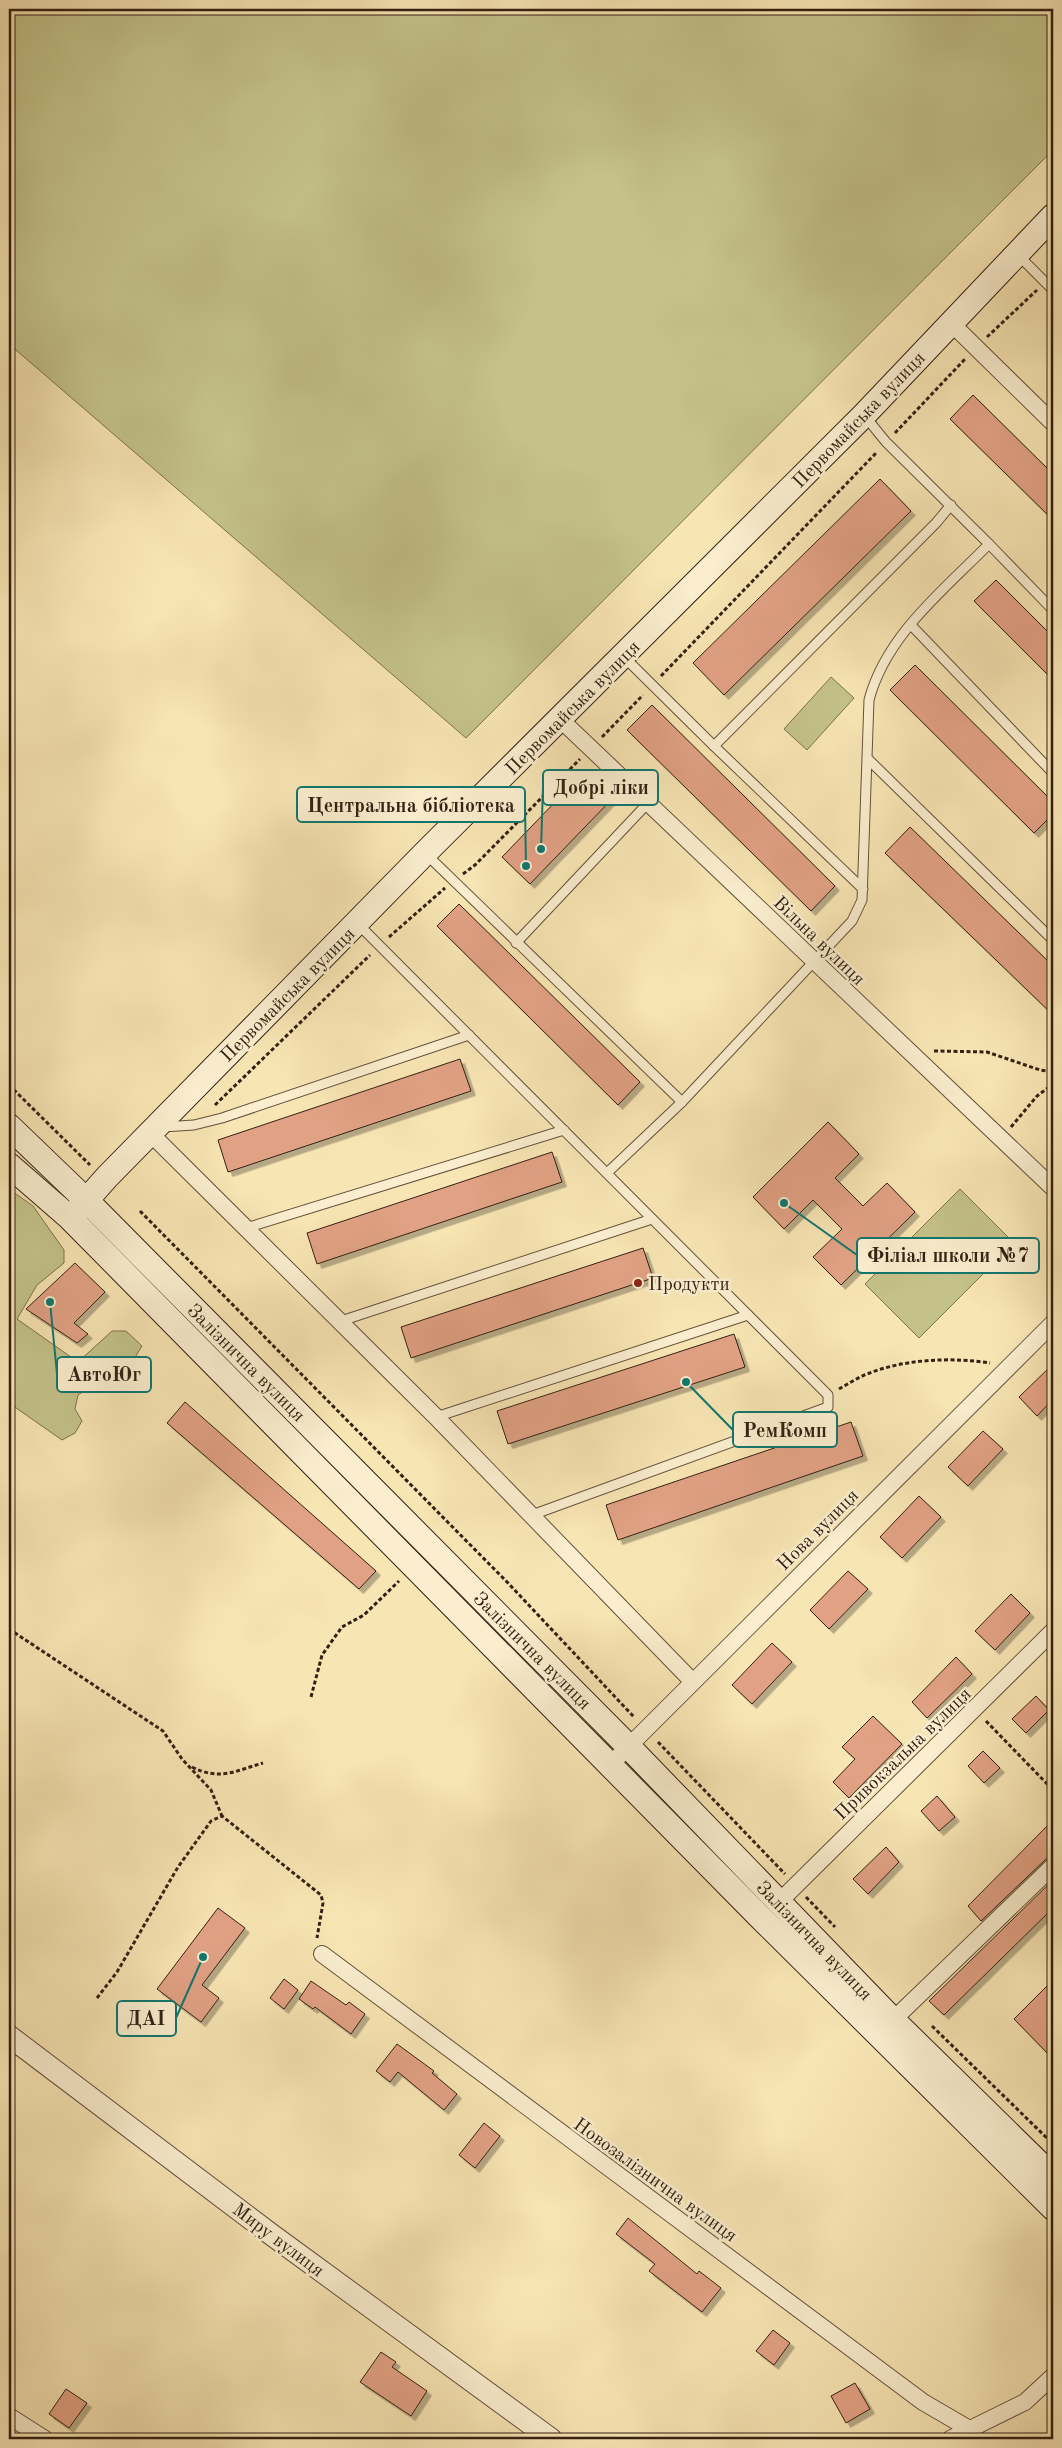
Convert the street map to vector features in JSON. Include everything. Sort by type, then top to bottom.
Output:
[{"type":"main road","name":"Первомайська вулиця","points":[[70,1218],[107,1177],[426,853],[864,415],[1053,216]]},
{"type":"main road","name":"Залізнична вулиця","points":[[9,1126],[87,1201],[628,1746],[778,1903],[901,2012],[1053,2177]]},
{"type":"main road","name":"Залізнична вулиця","points":[[9,1165],[70,1218],[768,1925],[1053,2208]]},
{"type":"street","points":[[951,323],[1053,423]]},
{"type":"street","name":"Вільна вулиця","points":[[560,719],[911,1055],[1053,1188]]},
{"type":"street","points":[[153,1130],[246,1228],[436,1417],[692,1681]]},
{"type":"street","name":"Нова вулиця","points":[[610,1765],[692,1681],[1012,1366],[1053,1323]]},
{"type":"street","name":"Привокзальна вулиця","points":[[778,1903],[1053,1631]]},
{"type":"street","points":[[901,2012],[1053,1866]]},
{"type":"street","name":"Новозалізнична вулиця","points":[[322,1954],[922,2402],[971,2430]]},
{"type":"street","name":"Миру вулиця","points":[[9,2036],[272,2235],[551,2439]]},
{"type":"street","points":[[950,2439],[1025,2402],[1053,2376]]},
{"type":"street","points":[[9,2416],[45,2439]]},
{"type":"lane","points":[[1016,253],[1053,290]]},
{"type":"lane","points":[[864,415],[886,442],[1053,610]]},
{"type":"lane","points":[[714,746],[936,523],[950,505]]},
{"type":"lane","points":[[607,1173],[682,1102],[852,920],[862,900],[870,700],[875,678],[890,649],[989,544]]},
{"type":"lane","points":[[911,625],[1053,773]]},
{"type":"lane","points":[[623,656],[863,889]]},
{"type":"lane","points":[[869,760],[1053,940]]},
{"type":"lane","points":[[516,943],[648,803]]},
{"type":"lane","points":[[426,853],[452,881],[682,1102]]},
{"type":"lane","points":[[357,923],[828,1396],[828,1407],[532,1515]]},
{"type":"lane","points":[[153,1130],[194,1125],[231,1115],[469,1035]]},
{"type":"lane","points":[[246,1228],[564,1130]]},
{"type":"lane","points":[[341,1322],[652,1218]]},
{"type":"lane","points":[[436,1417],[748,1315]]},
{"type":"path","points":[[194,1125],[380,946],[452,881],[475,865],[591,748],[976,348],[1045,282]]},
{"type":"path","points":[[911,1055],[933,1051],[987,1052],[1040,1070],[1053,1072]]},
{"type":"path","points":[[1007,1146],[1010,1128],[1037,1096],[1053,1084]]},
{"type":"path","points":[[9,1085],[94,1169]]},
{"type":"path","points":[[140,1212],[508,1583],[842,1934]]},
{"type":"path","points":[[828,1396],[867,1374],[917,1362],[960,1359],[1012,1366]]},
{"type":"path","points":[[311,1697],[322,1656],[342,1627],[364,1615],[378,1604],[413,1564]]},
{"type":"path","points":[[9,1629],[162,1730],[182,1759],[211,1790],[222,1816],[321,1895],[322,1903],[317,1939],[322,1954]]},
{"type":"path","points":[[975,1710],[1053,1790]]},
{"type":"path","points":[[190,1766],[207,1774],[225,1774],[263,1764]]},
{"type":"path","points":[[97,1998],[117,1972],[178,1867],[211,1821],[222,1816]]},
{"type":"path","points":[[901,2012],[1053,2144]]},
{"type":"shaded area","points":[[9,9],[1053,9],[1053,150],[466,738],[9,344]]},
{"type":"shaded area","points":[[831,677],[854,698],[807,750],[784,729]]},
{"type":"shaded area","points":[[9,1189],[33,1206],[64,1250],[64,1263],[37,1285],[17,1319],[78,1362],[112,1331],[126,1331],[142,1346],[129,1367],[99,1381],[78,1395],[75,1409],[82,1421],[75,1433],[62,1440],[9,1403]]},
{"type":"shaded area","points":[[960,1189],[1014,1243],[919,1338],[865,1284]]},
{"type":"building","points":[[973,395],[1053,474],[1053,520],[950,419]]},
{"type":"building","points":[[880,479],[911,511],[724,695],[693,663]]},
{"type":"building","points":[[996,580],[1053,637],[1053,680],[974,601]]},
{"type":"building","points":[[915,665],[1053,802],[1053,814],[1034,833],[890,690]]},
{"type":"building","points":[[652,705],[835,886],[811,911],[627,730]]},
{"type":"building","points":[[585,771],[613,798],[530,884],[502,857]]},
{"type":"building","points":[[910,827],[1053,966],[1053,1015],[885,853]]},
{"type":"building","points":[[459,904],[640,1082],[618,1105],[437,926]]},
{"type":"building","points":[[460,1059],[471,1091],[228,1172],[218,1140]]},
{"type":"building","points":[[828,1122],[859,1154],[835,1178],[863,1206],[887,1183],[915,1212],[841,1285],[813,1257],[842,1229],[813,1200],[784,1229],[753,1197]]},
{"type":"building","points":[[552,1152],[562,1182],[317,1264],[307,1233]]},
{"type":"building","points":[[643,1248],[653,1278],[411,1358],[401,1327]]},
{"type":"building","points":[[75,1263],[105,1292],[74,1323],[88,1334],[77,1343],[26,1309]]},
{"type":"building","points":[[734,1334],[745,1367],[508,1444],[497,1411]]},
{"type":"building","points":[[1053,1364],[1053,1399],[1037,1416],[1019,1397]]},
{"type":"building","points":[[185,1402],[376,1571],[359,1589],[167,1423]]},
{"type":"building","points":[[851,1422],[863,1456],[618,1540],[606,1505]]},
{"type":"building","points":[[983,1431],[1003,1449],[968,1486],[948,1467]]},
{"type":"building","points":[[919,1496],[941,1517],[902,1558],[880,1537]]},
{"type":"building","points":[[848,1571],[868,1589],[829,1629],[810,1610]]},
{"type":"building","points":[[1011,1594],[1030,1613],[995,1650],[975,1631]]},
{"type":"building","points":[[772,1643],[792,1662],[752,1704],[732,1685]]},
{"type":"building","points":[[956,1657],[972,1674],[927,1718],[912,1702]]},
{"type":"building","points":[[1036,1696],[1049,1710],[1026,1733],[1012,1719]]},
{"type":"building","points":[[873,1716],[902,1744],[849,1798],[833,1782],[855,1759],[842,1747]]},
{"type":"building","points":[[983,1751],[1000,1768],[984,1783],[968,1766]]},
{"type":"building","points":[[937,1796],[955,1817],[939,1831],[921,1811]]},
{"type":"building","points":[[1053,1820],[1053,1856],[1046,1859],[981,1921],[968,1906]]},
{"type":"building","points":[[886,1847],[899,1862],[868,1894],[853,1879]]},
{"type":"building","points":[[1053,1880],[1053,1908],[944,2015],[929,2001]]},
{"type":"building","points":[[218,1908],[245,1928],[202,1985],[219,1998],[201,2022],[157,1989]]},
{"type":"building","points":[[284,1979],[298,1990],[284,2009],[270,1998]]},
{"type":"building","points":[[1053,1980],[1053,2059],[1014,2019]]},
{"type":"building","points":[[311,1981],[346,2005],[349,2002],[365,2014],[351,2034],[315,2007],[313,2009],[299,1999]]},
{"type":"building","points":[[397,2044],[434,2071],[432,2073],[457,2094],[444,2110],[398,2072],[390,2082],[376,2071]]},
{"type":"building","points":[[484,2123],[500,2136],[475,2168],[459,2155]]},
{"type":"building","points":[[628,2218],[697,2274],[699,2271],[721,2288],[702,2312],[649,2271],[655,2264],[616,2234]]},
{"type":"building","points":[[773,2330],[790,2343],[774,2365],[756,2351]]},
{"type":"building","points":[[381,2352],[396,2362],[392,2367],[427,2391],[411,2416],[360,2382]]},
{"type":"building","points":[[855,2383],[870,2409],[846,2423],[831,2396]]},
{"type":"building","points":[[66,2389],[87,2403],[69,2428],[49,2414]]},
{"type":"place","name":"Добрі ліки","points":[[541,849]]},
{"type":"place","name":"Центральна бібліотека","points":[[526,866]]},
{"type":"place","name":"Філіал школи №7","points":[[784,1203]]},
{"type":"place","name":"Продукти","points":[[638,1283]]},
{"type":"place","name":"АвтоЮг","points":[[50,1302]]},
{"type":"place","name":"РемКомп","points":[[686,1382]]},
{"type":"place","name":"ДАІ","points":[[203,1957]]}]
